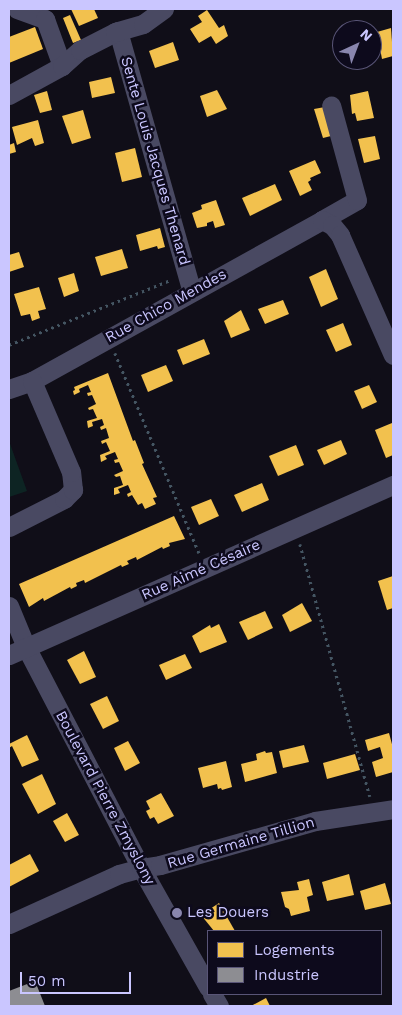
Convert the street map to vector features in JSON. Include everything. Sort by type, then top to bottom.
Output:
[{"type":"street","points":[[17,9],[45,20],[62,66]]},
{"type":"street","points":[[9,95],[62,66],[80,50],[118,31],[143,24],[164,9]]},
{"type":"street","name":"Sente Louis Jacques Thenard","points":[[118,31],[189,283]]},
{"type":"street","name":"Rue Chico Mendes","points":[[9,389],[32,381],[189,283],[322,220],[357,200],[331,105]]},
{"type":"street","points":[[322,220],[332,225],[340,234],[393,355]]},
{"type":"street","points":[[9,527],[64,499],[73,490],[71,472],[32,381]]},
{"type":"street","name":"Rue Aimé Césaire","points":[[9,655],[393,484]]},
{"type":"street","name":"Boulevard Pierre Zmyslony","points":[[9,606],[26,647],[141,868],[207,985]]},
{"type":"street","name":"Rue Germaine Tillion","points":[[9,924],[119,874],[160,865],[315,821],[393,809]]},
{"type":"street","points":[[213,995],[219,1006]]},
{"type":"path","points":[[9,345],[189,283]]},
{"type":"path","points":[[107,356],[115,352],[200,556],[203,569]]},
{"type":"path","points":[[296,528],[374,812]]},
{"type":"green space","points":[[9,441],[27,491],[9,497]]},
{"type":"building: Logements","points":[[71,9],[94,9],[98,18],[79,26]]},
{"type":"building: Logements","points":[[207,10],[219,28],[224,25],[228,36],[216,44],[211,36],[199,43],[190,29],[202,22],[198,16]]},
{"type":"building: Logements","points":[[70,15],[81,40],[73,43],[63,18]]},
{"type":"building: Logements","points":[[35,27],[43,49],[9,63],[9,37]]},
{"type":"building: Logements","points":[[391,28],[393,56],[382,59],[382,31]]},
{"type":"building: Logements","points":[[173,42],[179,60],[155,68],[149,51]]},
{"type":"building: Logements","points":[[111,77],[115,93],[92,98],[89,82]]},
{"type":"building: Logements","points":[[217,90],[227,109],[207,117],[200,96]]},
{"type":"building: Logements","points":[[47,91],[52,110],[40,113],[34,95]]},
{"type":"building: Logements","points":[[368,91],[374,118],[357,121],[355,113],[352,114],[350,95]]},
{"type":"building: Logements","points":[[325,107],[331,136],[323,138],[314,109]]},
{"type":"building: Logements","points":[[83,110],[91,138],[72,144],[62,116]]},
{"type":"building: Logements","points":[[38,120],[44,143],[35,146],[32,138],[17,145],[12,127]]},
{"type":"building: Logements","points":[[375,136],[380,159],[364,163],[358,139]]},
{"type":"building: Logements","points":[[14,143],[16,152],[9,154],[9,145]]},
{"type":"building: Logements","points":[[135,148],[142,177],[122,182],[115,153]]},
{"type":"building: Logements","points":[[315,160],[321,173],[310,178],[311,180],[308,182],[312,190],[300,196],[289,171]]},
{"type":"building: Logements","points":[[275,184],[282,200],[250,216],[242,198]]},
{"type":"building: Logements","points":[[216,200],[225,225],[215,228],[213,221],[207,223],[207,226],[197,228],[192,213],[202,209],[201,205]]},
{"type":"building: Logements","points":[[160,228],[165,247],[158,249],[157,246],[140,251],[136,235]]},
{"type":"building: Logements","points":[[122,249],[128,268],[101,276],[95,257]]},
{"type":"building: Logements","points":[[19,252],[24,267],[9,272],[9,255]]},
{"type":"building: Logements","points":[[326,269],[338,299],[321,307],[309,277]]},
{"type":"building: Logements","points":[[74,273],[79,291],[64,297],[58,278]]},
{"type":"building: Logements","points":[[39,287],[46,309],[38,311],[40,318],[32,321],[30,314],[21,316],[14,294]]},
{"type":"building: Logements","points":[[283,300],[289,314],[265,324],[258,309]]},
{"type":"building: Logements","points":[[241,310],[250,330],[231,338],[224,321]]},
{"type":"building: Logements","points":[[343,323],[352,345],[336,352],[326,330]]},
{"type":"building: Logements","points":[[204,339],[210,354],[183,365],[177,350]]},
{"type":"building: Logements","points":[[166,365],[173,381],[148,392],[141,375]]},
{"type":"building: Logements","points":[[108,373],[133,441],[135,440],[144,463],[142,464],[157,497],[153,498],[156,504],[145,509],[142,503],[138,505],[132,495],[128,497],[127,494],[131,492],[128,485],[118,489],[120,493],[114,495],[114,488],[123,485],[120,476],[116,477],[114,475],[123,471],[119,462],[115,463],[114,460],[118,459],[115,452],[105,456],[107,459],[101,462],[100,455],[110,451],[106,442],[102,444],[101,441],[109,438],[106,428],[101,430],[100,427],[104,425],[102,419],[92,422],[93,426],[88,428],[87,421],[97,418],[93,409],[89,410],[88,408],[96,404],[92,395],[88,396],[87,393],[91,392],[88,385],[79,389],[80,392],[74,395],[74,387]]},
{"type":"building: Logements","points":[[369,385],[377,402],[362,409],[354,391]]},
{"type":"building: Logements","points":[[392,423],[393,455],[386,458],[375,430]]},
{"type":"building: Logements","points":[[341,440],[347,454],[324,465],[317,450]]},
{"type":"building: Logements","points":[[296,445],[304,465],[278,476],[269,456]]},
{"type":"building: Logements","points":[[262,483],[269,500],[242,512],[234,495]]},
{"type":"building: Logements","points":[[211,499],[219,516],[199,525],[191,507]]},
{"type":"building: Logements","points":[[174,516],[185,539],[169,543],[170,546],[163,549],[162,547],[137,560],[136,557],[127,561],[129,564],[122,567],[121,565],[85,583],[84,580],[76,583],[77,586],[71,589],[70,587],[44,601],[43,598],[29,607],[19,584]]},
{"type":"building: Logements","points":[[393,576],[393,608],[387,610],[378,581]]},
{"type":"building: Logements","points":[[302,603],[312,621],[290,632],[282,615]]},
{"type":"building: Logements","points":[[265,611],[273,628],[248,640],[239,622]]},
{"type":"building: Logements","points":[[219,624],[227,642],[200,653],[192,636],[210,625],[211,628]]},
{"type":"building: Logements","points":[[84,651],[96,677],[80,684],[67,660]]},
{"type":"building: Logements","points":[[185,654],[192,668],[166,680],[159,665]]},
{"type":"building: Logements","points":[[107,696],[119,721],[103,729],[90,704]]},
{"type":"building: Logements","points":[[389,733],[393,748],[393,772],[376,777],[372,762],[383,758],[380,747],[368,751],[365,740]]},
{"type":"building: Logements","points":[[27,735],[39,760],[22,767],[12,746],[9,748],[9,744]]},
{"type":"building: Logements","points":[[128,741],[140,763],[125,771],[114,748]]},
{"type":"building: Logements","points":[[304,745],[309,762],[283,768],[279,751]]},
{"type":"building: Logements","points":[[265,751],[266,753],[272,752],[277,773],[245,782],[241,764],[257,760],[256,754]]},
{"type":"building: Logements","points":[[355,754],[360,770],[327,779],[323,763]]},
{"type":"building: Logements","points":[[226,761],[232,787],[222,790],[221,788],[218,789],[217,784],[203,788],[198,768]]},
{"type":"building: Logements","points":[[42,774],[56,804],[38,814],[22,784]]},
{"type":"building: Logements","points":[[161,793],[174,816],[158,824],[154,817],[150,819],[146,811],[150,809],[146,801]]},
{"type":"building: Logements","points":[[67,813],[79,835],[65,842],[53,821]]},
{"type":"building: Logements","points":[[30,854],[39,871],[9,887],[9,865]]},
{"type":"building: Logements","points":[[349,874],[354,895],[327,901],[322,882]]},
{"type":"building: Logements","points":[[309,879],[313,895],[307,897],[310,911],[291,916],[289,909],[285,907],[281,892],[299,890],[297,882]]},
{"type":"building: Logements","points":[[385,883],[391,904],[365,910],[360,891]]},
{"type":"building: Logements","points":[[219,903],[234,930],[213,930],[201,915]]},
{"type":"building: Logements","points":[[266,998],[270,1006],[251,1006]]},
{"type":"building: Industrie","points":[[35,981],[45,1006],[9,1006],[9,991]]},
{"type":"place","name":"Les Douers","points":[[177,913]]}]
